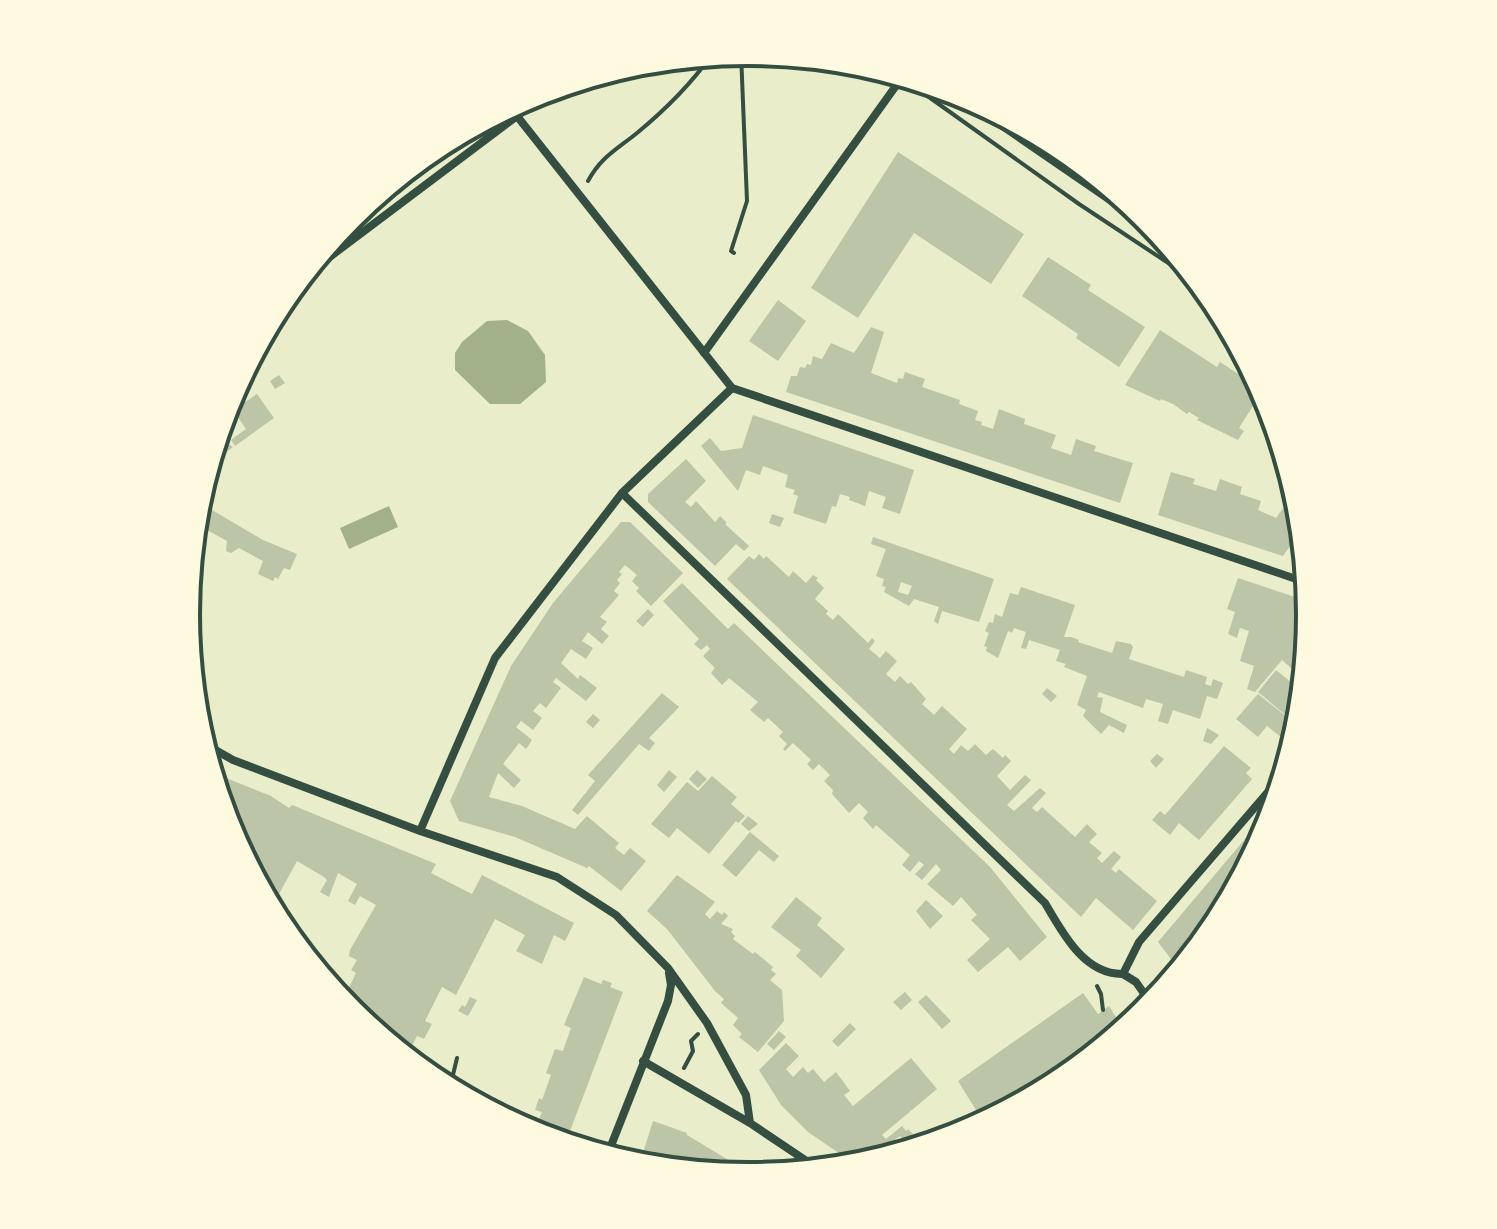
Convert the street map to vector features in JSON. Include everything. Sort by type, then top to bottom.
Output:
[{"type":"street","points":[[704,353],[895,86]]},
{"type":"street","points":[[518,117],[732,388],[1296,579]]},
{"type":"street","points":[[339,250],[510,121]]},
{"type":"street","points":[[1017,136],[1095,189]]},
{"type":"street","points":[[420,831],[495,658],[622,493],[732,388]]},
{"type":"street","points":[[622,493],[1045,903],[1062,933],[1083,957],[1110,974],[1123,974],[1136,982],[1144,994]]},
{"type":"street","points":[[218,751],[233,760],[420,831],[557,877],[616,915],[668,968],[707,1023],[746,1095],[750,1123]]},
{"type":"street","points":[[1123,974],[1139,942],[1267,793]]},
{"type":"street","points":[[611,1145],[668,1001],[671,985],[668,968]]},
{"type":"street","points":[[643,1061],[750,1123],[805,1160]]},
{"type":"path","points":[[734,253],[731,251],[747,201],[742,66]]},
{"type":"path","points":[[580,198],[597,164],[691,85],[703,68]]},
{"type":"path","points":[[930,97],[1079,204],[1170,264]]},
{"type":"path","points":[[1097,986],[1103,1010]]},
{"type":"path","points":[[683,1070],[693,1051],[691,1041],[701,1030]]},
{"type":"path","points":[[453,1076],[457,1058]]},
{"type":"shaded area","points":[[507,320],[528,331],[545,355],[546,382],[520,404],[490,404],[455,370],[455,353],[462,342],[487,321]]},
{"type":"shaded area","points":[[389,506],[398,527],[349,549],[340,528]]},
{"type":"building","points":[[581,94],[536,109],[572,95]]},
{"type":"building","points":[[898,152],[1024,234],[991,284],[914,233],[858,318],[811,288]]},
{"type":"building","points":[[1048,257],[1091,285],[1088,290],[1145,327],[1119,367],[1076,338],[1078,334],[1022,296]]},
{"type":"building","points":[[778,300],[806,321],[778,361],[749,341]]},
{"type":"building","points":[[871,327],[884,332],[871,373],[897,383],[898,378],[903,379],[905,372],[925,379],[922,387],[960,400],[959,404],[978,411],[975,420],[982,422],[981,425],[993,429],[999,409],[1025,419],[1024,424],[1056,435],[1051,448],[1071,455],[1076,439],[1096,446],[1094,451],[1133,463],[1120,503],[786,392],[791,376],[797,376],[800,367],[811,365],[813,356],[822,359],[831,343],[854,353]]},
{"type":"building","points":[[1160,330],[1217,367],[1220,362],[1242,376],[1254,404],[1239,428],[1244,431],[1238,440],[1173,404],[1125,385]]},
{"type":"building","points":[[279,375],[285,383],[275,389],[270,381]]},
{"type":"building","points":[[257,394],[274,418],[235,446],[231,440],[246,429],[237,417],[243,404]]},
{"type":"building","points":[[753,415],[914,470],[900,514],[882,508],[886,497],[869,491],[865,506],[840,494],[826,524],[793,513],[798,496],[793,494],[795,490],[785,487],[788,475],[763,466],[760,475],[746,470],[738,491],[701,446],[710,438],[721,451],[742,448]]},
{"type":"building","points":[[686,459],[706,481],[685,502],[691,507],[696,501],[715,522],[720,516],[749,546],[744,551],[736,544],[715,566],[648,502],[648,494]]},
{"type":"building","points":[[1171,472],[1195,479],[1193,484],[1216,491],[1220,479],[1242,487],[1240,494],[1261,501],[1258,510],[1276,518],[1285,505],[1292,543],[1283,556],[1158,515]]},
{"type":"building","points":[[211,509],[263,540],[297,554],[290,570],[284,568],[278,579],[275,577],[273,581],[258,574],[263,561],[239,548],[231,553],[226,551],[227,541],[207,530]]},
{"type":"building","points":[[772,514],[784,518],[780,527],[769,523]]},
{"type":"building","points":[[621,522],[630,522],[683,573],[651,606],[636,591],[639,588],[632,581],[637,575],[625,565],[619,572],[622,574],[617,580],[620,583],[614,591],[619,595],[600,617],[607,622],[601,629],[609,636],[602,644],[588,632],[582,641],[593,648],[586,659],[571,649],[561,663],[578,679],[580,675],[597,688],[586,701],[556,678],[553,682],[561,688],[546,708],[540,703],[533,711],[542,718],[533,730],[521,721],[516,727],[532,740],[526,749],[519,743],[503,764],[521,780],[514,788],[498,773],[489,797],[522,806],[575,829],[587,816],[619,843],[615,848],[624,855],[630,848],[646,861],[621,891],[589,866],[587,868],[515,837],[459,821],[450,801],[511,666],[553,603]]},
{"type":"building","points":[[873,537],[994,579],[979,622],[942,611],[938,624],[934,621],[939,607],[914,599],[909,606],[884,592],[884,579],[876,576],[886,549],[871,544]],"holes":[[[901,582],[912,586],[908,595],[898,592]]]},
{"type":"building","points":[[759,554],[764,559],[766,556],[789,577],[793,571],[806,583],[813,575],[818,578],[816,580],[824,588],[815,599],[828,611],[826,614],[833,620],[838,614],[868,643],[872,638],[875,641],[869,649],[880,658],[886,651],[897,661],[886,674],[895,682],[900,676],[908,684],[911,682],[926,699],[922,704],[934,715],[942,706],[967,729],[949,749],[954,754],[961,745],[968,751],[975,744],[986,755],[993,749],[1011,761],[997,776],[1010,790],[1025,775],[1031,780],[1007,805],[1014,811],[1040,788],[1046,793],[1032,808],[1037,812],[1042,807],[1075,837],[1087,824],[1097,834],[1089,842],[1102,853],[1097,858],[1102,863],[1114,851],[1121,857],[1111,869],[1116,873],[1119,869],[1157,901],[1133,930],[1096,898],[1081,917],[727,579],[749,556],[754,560]]},
{"type":"building","points":[[1238,578],[1297,598],[1294,671],[1282,660],[1255,692],[1247,689],[1254,666],[1240,661],[1249,631],[1240,628],[1237,638],[1228,634],[1235,612],[1227,609]]},
{"type":"building","points":[[682,583],[728,629],[734,623],[990,867],[1047,937],[1020,961],[1008,947],[978,972],[967,960],[990,939],[971,920],[977,915],[961,897],[953,906],[927,884],[941,870],[936,864],[922,880],[915,874],[924,865],[919,861],[910,872],[902,865],[910,855],[876,825],[873,829],[863,818],[868,812],[859,803],[849,813],[824,781],[830,775],[819,764],[813,770],[807,764],[811,760],[793,743],[785,751],[783,749],[787,744],[779,736],[783,732],[768,718],[764,722],[750,710],[758,702],[729,678],[722,685],[711,673],[715,668],[703,656],[710,649],[707,645],[701,650],[694,644],[699,639],[663,601]]},
{"type":"building","points":[[1021,587],[1075,605],[1064,637],[1112,653],[1116,641],[1131,644],[1129,659],[1184,677],[1186,670],[1207,677],[1205,684],[1211,686],[1213,679],[1223,683],[1217,699],[1207,696],[1200,719],[1173,710],[1168,724],[1158,721],[1163,704],[1146,699],[1143,708],[1099,692],[1097,697],[1103,698],[1100,712],[1127,725],[1124,733],[1109,725],[1101,734],[1083,716],[1086,710],[1077,705],[1087,676],[1056,661],[1060,650],[1029,640],[1026,649],[1021,648],[1026,632],[1014,628],[1012,633],[1008,631],[998,658],[986,651],[987,647],[984,646],[989,633],[985,631],[989,622],[993,623],[995,614],[1002,617],[1010,593],[1018,595]]},
{"type":"building","points":[[648,609],[654,615],[643,627],[636,621]]},
{"type":"building","points":[[1276,670],[1292,683],[1287,716],[1258,692]]},
{"type":"building","points":[[1047,688],[1057,696],[1051,702],[1042,694]]},
{"type":"building","points":[[662,693],[679,707],[649,738],[655,743],[649,751],[639,744],[578,815],[572,810],[595,781],[588,775]]},
{"type":"building","points":[[1258,694],[1287,717],[1281,737],[1267,726],[1258,737],[1236,719]]},
{"type":"building","points":[[593,714],[600,720],[593,728],[586,722]]},
{"type":"building","points":[[1207,728],[1219,735],[1211,744],[1203,741]]},
{"type":"building","points":[[1224,746],[1251,768],[1246,773],[1252,779],[1199,840],[1179,823],[1170,835],[1152,820],[1160,811],[1165,815]]},
{"type":"building","points":[[1157,754],[1164,759],[1156,768],[1150,761]]},
{"type":"building","points":[[669,770],[677,777],[664,792],[657,785]]},
{"type":"building","points":[[697,770],[707,779],[698,788],[689,779]]},
{"type":"building","points":[[712,776],[737,797],[731,804],[745,816],[738,823],[736,821],[709,854],[677,828],[669,838],[651,824],[687,782],[698,791]]},
{"type":"building","points":[[225,778],[271,796],[289,808],[292,805],[436,864],[431,873],[472,894],[482,875],[574,923],[565,941],[554,935],[542,964],[516,951],[525,935],[495,919],[456,995],[442,987],[425,1021],[432,1024],[424,1039],[417,1036],[411,1047],[348,989],[356,973],[351,970],[357,960],[349,956],[350,950],[376,905],[360,896],[355,905],[348,901],[357,884],[338,873],[329,897],[320,892],[327,880],[297,861],[278,897]]},
{"type":"building","points":[[748,816],[758,824],[749,831],[741,824]]},
{"type":"building","points":[[1252,831],[1224,889],[1173,962],[1158,942]]},
{"type":"building","points":[[750,832],[779,856],[774,862],[759,850],[736,877],[722,865]]},
{"type":"building","points":[[677,875],[715,902],[705,914],[710,919],[717,911],[722,915],[724,912],[728,916],[721,924],[733,929],[733,939],[773,967],[771,970],[776,974],[770,980],[782,990],[784,1021],[758,1052],[739,1037],[742,1034],[733,1025],[738,1018],[721,1003],[724,999],[667,929],[647,911]]},
{"type":"building","points":[[796,897],[822,918],[817,925],[845,949],[821,978],[796,956],[801,950],[771,927]]},
{"type":"building","points":[[926,900],[943,916],[930,929],[916,911]]},
{"type":"building","points":[[584,977],[601,984],[603,980],[612,983],[610,987],[623,992],[569,1133],[538,1121],[542,1112],[535,1110],[551,1075],[546,1073],[555,1049],[563,1051],[571,1028],[564,1025]]},
{"type":"building","points":[[905,992],[912,1000],[901,1010],[893,1002]]},
{"type":"building","points":[[1083,993],[1098,1014],[1109,1006],[1118,1020],[1053,1071],[977,1112],[958,1081]]},
{"type":"building","points":[[926,995],[951,1021],[942,1029],[918,1002]]},
{"type":"building","points":[[470,997],[477,1000],[468,1016],[458,1011],[462,1005],[465,1007]]},
{"type":"building","points":[[850,1023],[856,1029],[838,1047],[832,1041]]},
{"type":"building","points":[[779,1031],[786,1037],[774,1050],[767,1044]]},
{"type":"building","points":[[786,1043],[799,1056],[786,1069],[793,1077],[803,1067],[808,1073],[813,1069],[824,1082],[836,1072],[850,1091],[844,1095],[853,1106],[911,1058],[937,1089],[882,1135],[886,1139],[902,1126],[913,1134],[906,1139],[900,1136],[894,1140],[896,1142],[841,1154],[808,1132],[781,1105],[759,1070]]},
{"type":"building","points":[[653,1121],[687,1133],[733,1163],[677,1158],[643,1152]]}]
